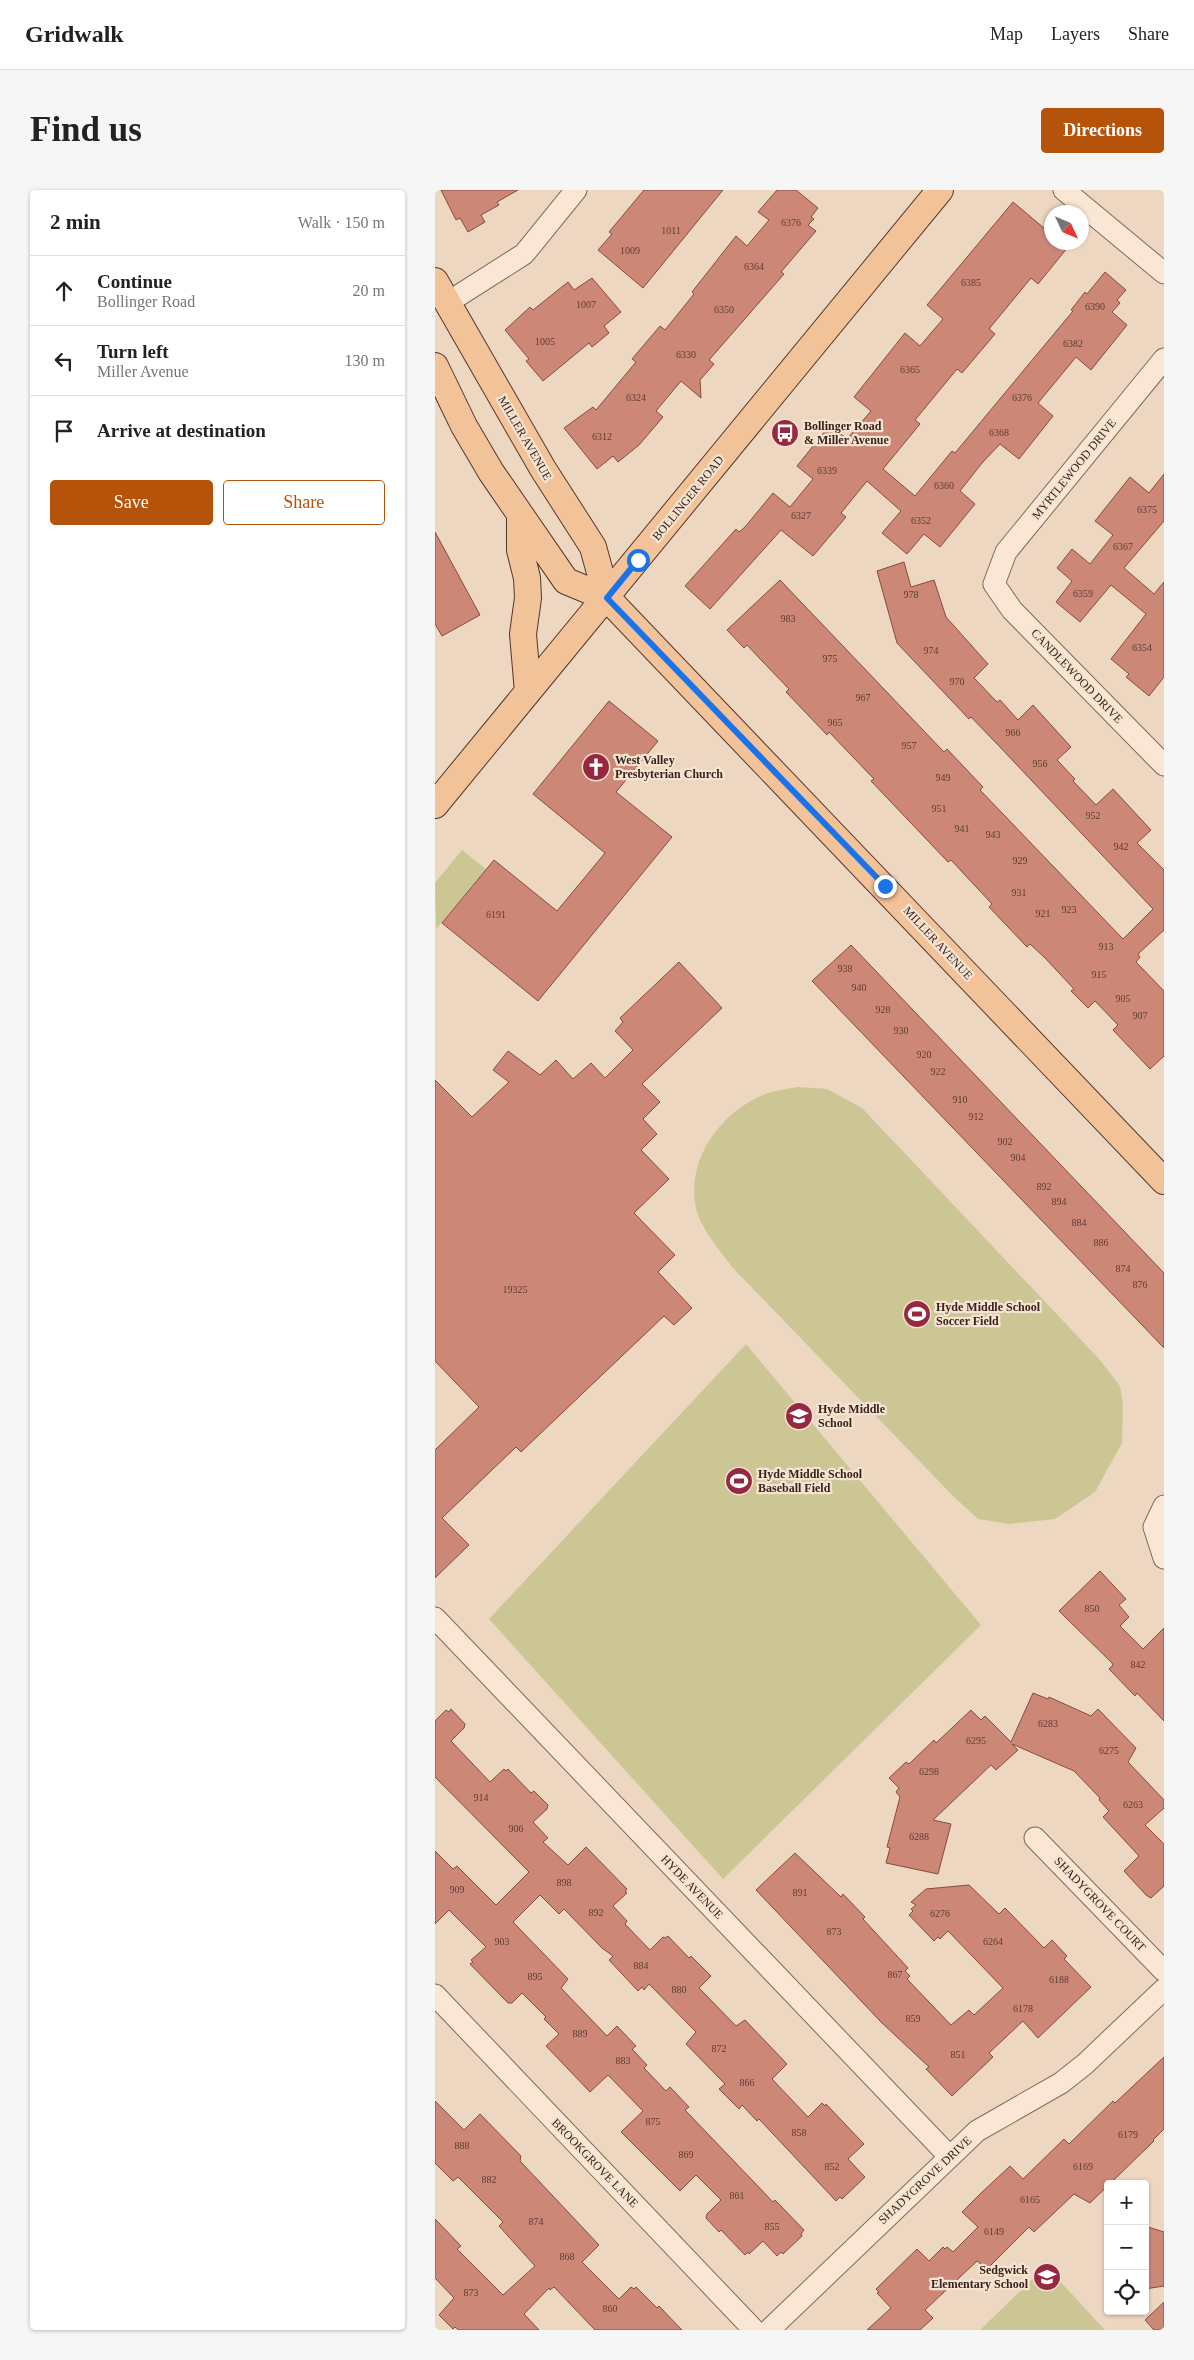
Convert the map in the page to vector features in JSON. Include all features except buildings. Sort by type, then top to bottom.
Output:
[{"type":"main road","name":"BOLLINGER ROAD","points":[[435,805],[607,598],[940,190]]},
{"type":"main road","name":"MILLER AVENUE","points":[[441,292],[543,469],[593,547],[607,598]]},
{"type":"main road","name":"MILLER AVENUE","points":[[435,366],[464,426],[519,516],[566,581],[607,598],[1164,1181]]},
{"type":"main road","points":[[519,516],[521,550],[527,578],[528,598],[523,634],[529,692]]},
{"type":"street","points":[[441,292],[524,254],[576,190]]},
{"type":"street","points":[[1064,190],[1164,273]]},
{"type":"street","name":"MYRTLEWOOD DRIVE","points":[[994,584],[1006,552],[1164,359]]},
{"type":"street","name":"CANDLEWOOD DRIVE","points":[[994,584],[1012,610],[1163,761]]},
{"type":"street","points":[[1164,1506],[1154,1527],[1164,1558]]},
{"type":"street","name":"HYDE AVENUE","points":[[435,1618],[949,2156]]},
{"type":"street","name":"SHADYGROVE COURT","points":[[1035,1838],[1164,1971]]},
{"type":"street","name":"SHADYGROVE DRIVE","points":[[769,2330],[977,2131],[1061,2083],[1085,2064],[1164,1989]]},
{"type":"street","name":"BROOKGROVE LANE","points":[[435,1995],[754,2330]]},
{"type":"shaded area","points":[[462,850],[486,869],[436,929],[435,883]]},
{"type":"shaded area","name":"Hyde Middle School Soccer Field","points":[[798,1087],[827,1089],[862,1108],[1100,1360],[1120,1386],[1123,1405],[1122,1443],[1095,1492],[1055,1519],[1009,1524],[978,1519],[953,1496],[733,1268],[705,1230],[697,1212],[694,1185],[703,1151],[712,1136],[737,1110],[752,1100],[771,1092]]},
{"type":"shaded area","name":"Hyde Middle School Baseball Field","points":[[746,1344],[981,1625],[723,1879],[489,1619]]},
{"type":"shaded area","points":[[1046,2266],[1105,2330],[980,2330]]},
{"type":"place","name":"Bollinger Road & Miller Avenue","points":[[785,433]]},
{"type":"place","name":"West Valley Presbyterian Church","points":[[596,767]]},
{"type":"place","name":"Hyde Middle School Soccer Field","points":[[917,1314]]},
{"type":"place","name":"Hyde Middle School","points":[[799,1416]]},
{"type":"place","name":"Hyde Middle School Baseball Field","points":[[739,1481]]},
{"type":"place","name":"Sedgwick Elementary School","points":[[1047,2277]]},
{"type":"route","points":[[638,560],[607,598],[885,886]]}]
